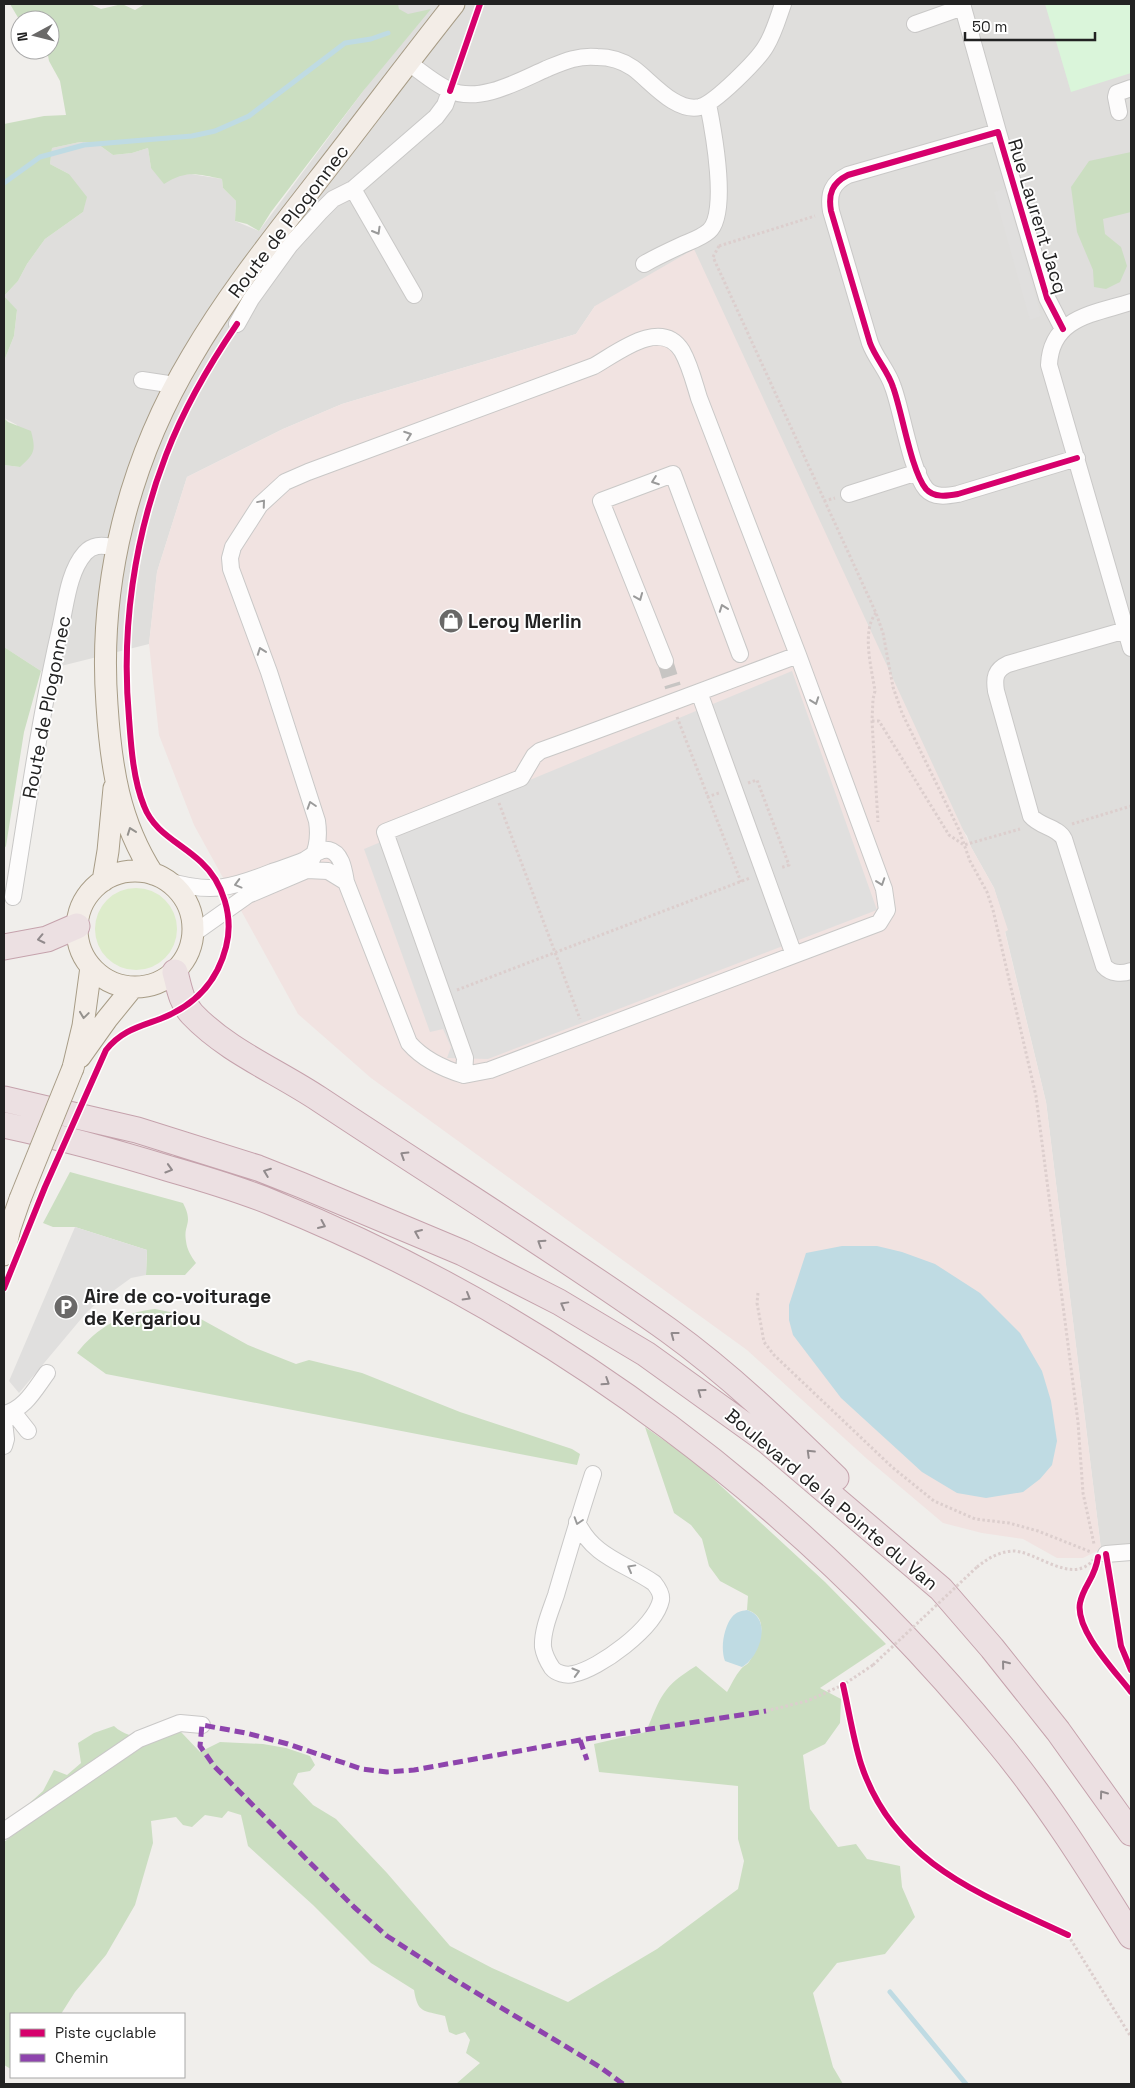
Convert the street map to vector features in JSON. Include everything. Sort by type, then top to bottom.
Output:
[{"type":"highway","points":[[4,947],[47,939],[77,926]]},
{"type":"highway","points":[[175,972],[186,1007],[221,1039],[316,1097],[580,1269],[698,1353],[738,1386],[830,1472],[941,1590]]},
{"type":"highway","name":"Boulevard de la Pointe du Van","points":[[4,1099],[137,1130],[258,1168],[301,1184],[463,1253],[559,1302],[646,1354],[767,1441],[941,1590],[992,1648],[1058,1731],[1131,1833]]},
{"type":"highway","points":[[4,1125],[135,1158],[222,1184],[272,1203],[424,1272],[529,1333],[616,1388],[736,1478],[788,1522],[840,1570],[944,1678],[1005,1751],[1088,1868],[1131,1936]]},
{"type":"highway","points":[[4,1142],[135,1158]]},
{"type":"main road","name":"Route de Plogonnec","points":[[103,881],[108,851],[114,778],[109,732],[104,646],[107,607],[116,547],[141,462],[175,385],[228,300],[454,4]]},
{"type":"main road","name":"Route de Plogonnec","points":[[114,778],[141,855],[161,878]]},
{"type":"main road","points":[[136,871],[161,878],[179,892],[188,904],[193,934],[187,954],[175,972],[162,981],[148,986],[133,987],[110,981],[91,967],[83,954],[78,940],[77,926],[81,907],[90,892],[103,881],[119,874],[136,871]]},
{"type":"main road","points":[[4,1255],[7,1232],[73,1068],[83,1026],[91,967]]},
{"type":"main road","points":[[73,1068],[107,1019],[133,987]]},
{"type":"street","points":[[408,62],[428,78],[450,90],[473,94],[504,89],[565,61],[579,57],[596,56],[608,58],[633,68],[663,94],[685,106],[694,108],[708,104],[760,56],[772,34],[783,4]]},
{"type":"street","points":[[915,24],[962,6]]},
{"type":"street","name":"Rue Laurent Jacq","points":[[962,6],[1047,298],[1063,329]]},
{"type":"street","points":[[1119,112],[1117,93],[1131,88]]},
{"type":"street","name":"Route de Plogonnec","points":[[236,324],[251,299],[300,233],[333,200],[353,189],[436,117],[445,105],[450,90]]},
{"type":"street","points":[[644,264],[710,230],[714,226],[717,211],[718,182],[713,131],[708,104]]},
{"type":"street","name":"Rue Laurent Jacq","points":[[998,132],[848,175],[836,182],[830,193],[831,211],[874,355],[894,388],[918,472],[926,489],[940,496],[947,496],[1077,458]]},
{"type":"street","name":"Route de Plogonnec","points":[[353,189],[414,295]]},
{"type":"street","points":[[1131,302],[1082,318],[1063,329],[1052,344],[1049,365],[1131,648]]},
{"type":"street","points":[[161,878],[186,887],[220,888],[243,883],[305,859],[316,852],[331,850],[339,858],[346,882],[409,1043],[425,1057],[452,1072],[464,1075],[490,1070],[872,926],[882,920],[887,910],[887,903],[865,836],[686,360],[675,342],[659,336],[638,340],[594,366],[285,482],[260,505],[233,547],[230,558],[231,569],[269,672],[317,821],[319,834],[316,852],[307,870]]},
{"type":"street","points":[[142,380],[175,385]]},
{"type":"street","points":[[849,494],[918,472]]},
{"type":"street","points":[[665,661],[600,501],[673,474],[744,663]]},
{"type":"street","name":"Route de Plogonnec","points":[[12,897],[48,681],[69,591],[76,568],[86,552],[92,547],[99,545],[116,547]]},
{"type":"street","points":[[1126,630],[1008,664],[996,672],[996,691],[1031,816],[1039,824],[1059,833],[1067,847],[1104,966],[1110,971],[1118,973],[1131,972]]},
{"type":"street","points":[[464,1075],[465,1058],[385,832],[521,778],[534,756],[540,751],[602,729],[674,696],[699,692],[744,663],[798,655]]},
{"type":"street","points":[[699,692],[794,955]]},
{"type":"street","points":[[193,934],[248,895],[307,870],[328,871],[346,882]]},
{"type":"street","points":[[4,1446],[7,1416],[30,1397],[47,1373]]},
{"type":"street","points":[[7,1416],[28,1431]]},
{"type":"street","points":[[577,1522],[583,1536],[594,1547],[654,1583],[659,1590],[661,1599],[649,1623],[633,1639],[588,1668],[566,1675],[557,1672],[552,1667],[543,1646],[546,1626],[577,1522],[593,1474]]},
{"type":"street","points":[[1102,1555],[1131,1552]]},
{"type":"street","points":[[4,1831],[139,1739],[180,1723],[202,1725]]},
{"type":"path","points":[[831,211],[719,246],[713,257],[876,613],[883,633],[890,673],[902,713],[993,910],[1036,1096],[1078,1422],[1083,1493],[1102,1555],[1121,1646],[1131,1670]]},
{"type":"path","points":[[710,230],[719,246]]},
{"type":"path","points":[[865,836],[875,832],[878,821],[872,721],[875,691],[868,632],[871,619],[876,613]]},
{"type":"path","points":[[674,696],[741,882]]},
{"type":"path","points":[[872,721],[879,721],[949,836],[964,845],[1039,824]]},
{"type":"path","points":[[494,790],[585,1034]]},
{"type":"path","points":[[1059,833],[1070,825],[1131,806]]},
{"type":"path","points":[[444,996],[789,865]]},
{"type":"path","points":[[758,1293],[757,1303],[764,1342],[774,1355],[892,1467],[934,1501],[975,1519],[1009,1523],[1038,1531],[1102,1555]]},
{"type":"path","points":[[766,1712],[807,1702],[843,1686],[873,1666],[977,1567],[991,1557],[1011,1551],[1023,1552],[1048,1564],[1064,1568],[1081,1568],[1090,1565],[1102,1555]]},
{"type":"path","points":[[1068,1935],[1131,2037]]},
{"type":"shaded area","points":[[334,4],[1131,4],[1131,1546],[1101,1549],[1046,1102],[1005,931],[1007,930],[994,888],[971,847],[967,836],[595,306],[576,334],[342,404],[283,429],[187,477],[157,572],[149,644],[41,671],[4,647],[4,465],[20,467],[17,425],[4,418],[4,361],[14,336],[17,311],[4,296],[18,281],[27,264],[45,239],[83,212],[69,174],[50,164],[52,148],[80,142],[95,142],[113,155],[132,153],[148,148],[151,168],[178,175],[191,174],[222,179],[223,188],[236,201],[235,221],[259,231],[364,90],[404,28]]},
{"type":"shaded area","points":[[1005,189],[1041,316],[1030,320],[994,192]]},
{"type":"shaded area","points":[[694,249],[971,847],[994,888],[1008,930],[1005,932],[1046,1102],[1101,1549],[1083,1558],[1057,1558],[1023,1539],[982,1533],[943,1523],[866,1458],[747,1350],[371,1078],[298,1014],[194,825],[159,735],[149,644],[157,572],[187,477],[283,429],[342,404],[576,334],[595,306]]},
{"type":"shaded area","points":[[792,671],[877,910],[488,1059],[447,1058],[451,1047],[443,1029],[430,1032],[364,849]]},
{"type":"shaded area","name":"Aire de co-voiturage de Kergariou","points":[[75,1227],[147,1250],[146,1275],[131,1278],[86,1313],[19,1393],[9,1381]]},
{"type":"green space","points":[[10,4],[90,4],[101,9],[122,4],[135,10],[145,4],[398,4],[399,9],[408,14],[431,9],[364,90],[271,212],[259,231],[247,224],[235,221],[236,201],[223,188],[222,179],[192,174],[179,177],[164,184],[151,168],[148,148],[132,153],[113,155],[95,142],[80,142],[52,148],[50,164],[69,174],[87,197],[83,212],[45,239],[27,264],[18,281],[4,296],[4,124],[44,116],[66,115],[60,81],[49,60],[60,60],[60,10],[14,10]]},
{"type":"green space","points":[[1045,4],[1131,4],[1131,73],[1071,92]]},
{"type":"green space","points":[[1131,152],[1131,212],[1103,219],[1105,234],[1121,247],[1127,266],[1120,282],[1106,289],[1094,287],[1093,270],[1077,232],[1071,187],[1089,161]]},
{"type":"green space","points":[[4,296],[17,310],[14,336],[4,361]]},
{"type":"green space","points":[[4,418],[8,422],[31,431],[34,443],[33,451],[29,459],[20,467],[4,465]]},
{"type":"green space","points":[[4,647],[41,671],[24,732],[4,849]]},
{"type":"green space","points":[[136,888],[152,891],[165,900],[174,913],[177,929],[174,945],[165,958],[152,967],[136,970],[120,967],[107,958],[98,945],[95,929],[98,913],[107,900],[120,891]]},
{"type":"green space","points":[[70,1172],[183,1203],[188,1215],[185,1235],[190,1253],[196,1263],[185,1275],[146,1275],[147,1250],[75,1227],[53,1227],[43,1223]]},
{"type":"green space","points":[[155,1309],[199,1318],[248,1345],[296,1364],[309,1360],[362,1373],[460,1412],[572,1449],[580,1454],[577,1465],[106,1374],[77,1353],[93,1336],[112,1323],[132,1314]]},
{"type":"green space","points":[[645,1427],[695,1462],[825,1582],[886,1644],[820,1688],[841,1699],[840,1723],[825,1744],[803,1755],[810,1809],[838,1847],[856,1844],[867,1859],[900,1866],[902,1887],[915,1917],[885,1954],[837,1963],[813,1993],[833,2067],[843,2084],[456,2084],[480,2063],[466,2053],[470,2040],[465,2032],[456,2035],[449,2032],[445,2016],[423,2010],[417,2003],[414,1990],[371,1963],[313,1905],[248,1846],[241,1815],[228,1811],[222,1818],[205,1815],[192,1827],[183,1825],[176,1817],[151,1821],[153,1843],[135,1905],[106,1955],[75,1992],[62,2013],[10,2013],[10,2068],[4,2065],[4,1842],[24,1827],[24,1808],[43,1791],[54,1770],[67,1775],[81,1763],[78,1743],[94,1733],[114,1726],[129,1735],[137,1737],[163,1736],[181,1732],[200,1752],[220,1742],[263,1744],[286,1748],[310,1756],[315,1765],[310,1771],[298,1773],[293,1784],[313,1805],[336,1819],[387,1873],[450,1946],[492,1968],[568,2002],[657,1949],[738,1889],[744,1861],[738,1839],[738,1786],[599,1772],[594,1744],[646,1732],[664,1693],[676,1680],[696,1666],[727,1692],[739,1672],[748,1663],[760,1640],[761,1625],[759,1619],[747,1610],[748,1596],[720,1581],[709,1566],[702,1539],[691,1525],[674,1513]]},
{"type":"water","points":[[842,1246],[877,1246],[902,1252],[935,1264],[980,1293],[1020,1333],[1042,1371],[1051,1401],[1057,1441],[1052,1465],[1040,1479],[1023,1492],[986,1498],[957,1493],[922,1472],[841,1398],[793,1335],[789,1320],[789,1305],[806,1253]]},
{"type":"water","points":[[747,1610],[755,1614],[760,1621],[762,1629],[761,1638],[754,1655],[742,1667],[725,1661],[723,1644],[729,1621],[737,1613]]},
{"type":"waterway","points":[[4,183],[40,157],[84,145],[192,136],[215,131],[249,116],[345,43],[371,39],[388,33]]},
{"type":"waterway","points":[[890,1992],[966,2084]]},
{"type":"tunnel","points":[[665,661],[673,687]]},
{"type":"marked path","points":[[623,2084],[600,2067],[455,1980],[387,1936],[354,1907],[214,1766],[200,1746],[202,1725],[246,1733],[288,1744],[362,1769],[387,1772],[414,1770],[580,1740],[766,1711]]},
{"type":"marked path","points":[[580,1740],[587,1760]]},
{"type":"cycle path","points":[[450,91],[480,4]]},
{"type":"cycle path","points":[[1063,329],[1047,298],[998,132],[848,175],[835,185],[830,199],[831,211],[870,343],[891,381],[916,469],[926,489],[937,495],[958,494],[1077,458]]},
{"type":"cycle path","points":[[4,1288],[45,1187],[106,1050],[124,1034],[172,1014],[193,1000],[202,992],[217,972],[226,947],[229,924],[221,890],[209,870],[193,855],[161,831],[154,823],[148,815],[140,796],[133,762],[131,740],[127,685],[127,651],[132,585],[138,551],[155,487],[166,455],[189,404],[207,371],[237,324]]},
{"type":"cycle path","points":[[1106,1554],[1121,1646],[1131,1670]]},
{"type":"cycle path","points":[[1098,1557],[1097,1565],[1082,1596],[1080,1614],[1098,1650],[1131,1692]]},
{"type":"cycle path","points":[[843,1685],[861,1764],[876,1798],[895,1827],[918,1851],[944,1872],[1004,1905],[1068,1935]]},
{"type":"place","name":"Leroy Merlin","points":[[451,621]]},
{"type":"place","name":"Aire de co-voiturage de Kergariou","points":[[66,1307]]}]
